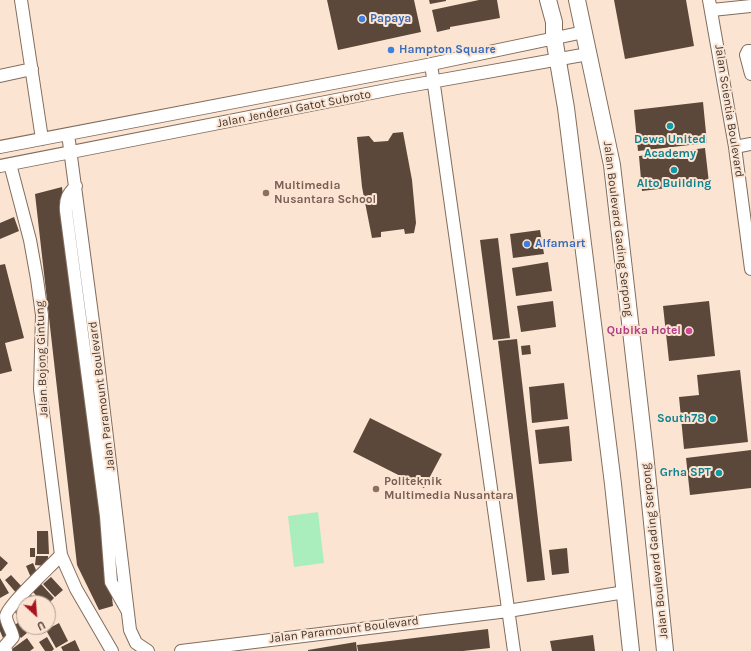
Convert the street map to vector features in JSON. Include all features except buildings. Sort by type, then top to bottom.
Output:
[{"type":"main road","points":[[548,0],[554,22],[554,38],[568,123],[631,651]]},
{"type":"main road","name":"Jalan Boulevard Gading Serpong","points":[[577,0],[612,165],[645,453],[665,651]]},
{"type":"street","points":[[21,0],[42,139]]},
{"type":"street","points":[[711,5],[751,6]]},
{"type":"street","name":"Jalan Scientia Boulevard","points":[[711,5],[745,146],[751,269]]},
{"type":"street","name":"Jalan Jenderal Gatot Subroto","points":[[0,146],[431,64],[584,32]]},
{"type":"street","points":[[750,51],[746,55],[751,74]]},
{"type":"street","name":"Jalan Jenderal Gatot Subroto","points":[[5,165],[434,82],[588,54]]},
{"type":"street","points":[[431,64],[514,651]]},
{"type":"street","points":[[0,76],[32,69]]},
{"type":"street","name":"Jalan Paramount Boulevard","points":[[68,134],[72,152],[128,613],[133,637],[139,645],[148,651]]},
{"type":"street","name":"Jalan Bojong Gintung","points":[[5,165],[30,240],[37,279],[42,315],[40,389],[62,555],[76,589],[112,651]]},
{"type":"street","points":[[6,651],[5,646],[13,637],[7,619],[7,612],[14,602],[62,555]]},
{"type":"street","name":"Jalan Paramount Boulevard","points":[[181,651],[508,610],[625,592]]},
{"type":"green space","points":[[318,512],[324,563],[294,567],[288,516]]},
{"type":"place","name":"Papaya","points":[[362,19]]},
{"type":"place","name":"Hampton Square","points":[[391,50]]},
{"type":"place","name":"Dewa United Academy","points":[[670,126]]},
{"type":"place","name":"Alto Building","points":[[674,170]]},
{"type":"place","name":"Multimedia Nusantara School","points":[[266,193]]},
{"type":"place","name":"Alfamart","points":[[527,244]]},
{"type":"place","name":"Qubika Hotel","points":[[689,331]]},
{"type":"place","name":"South78","points":[[713,419]]},
{"type":"place","name":"Grha SPT","points":[[719,473]]},
{"type":"place","name":"Politeknik Multimedia Nusantara","points":[[376,489]]}]
